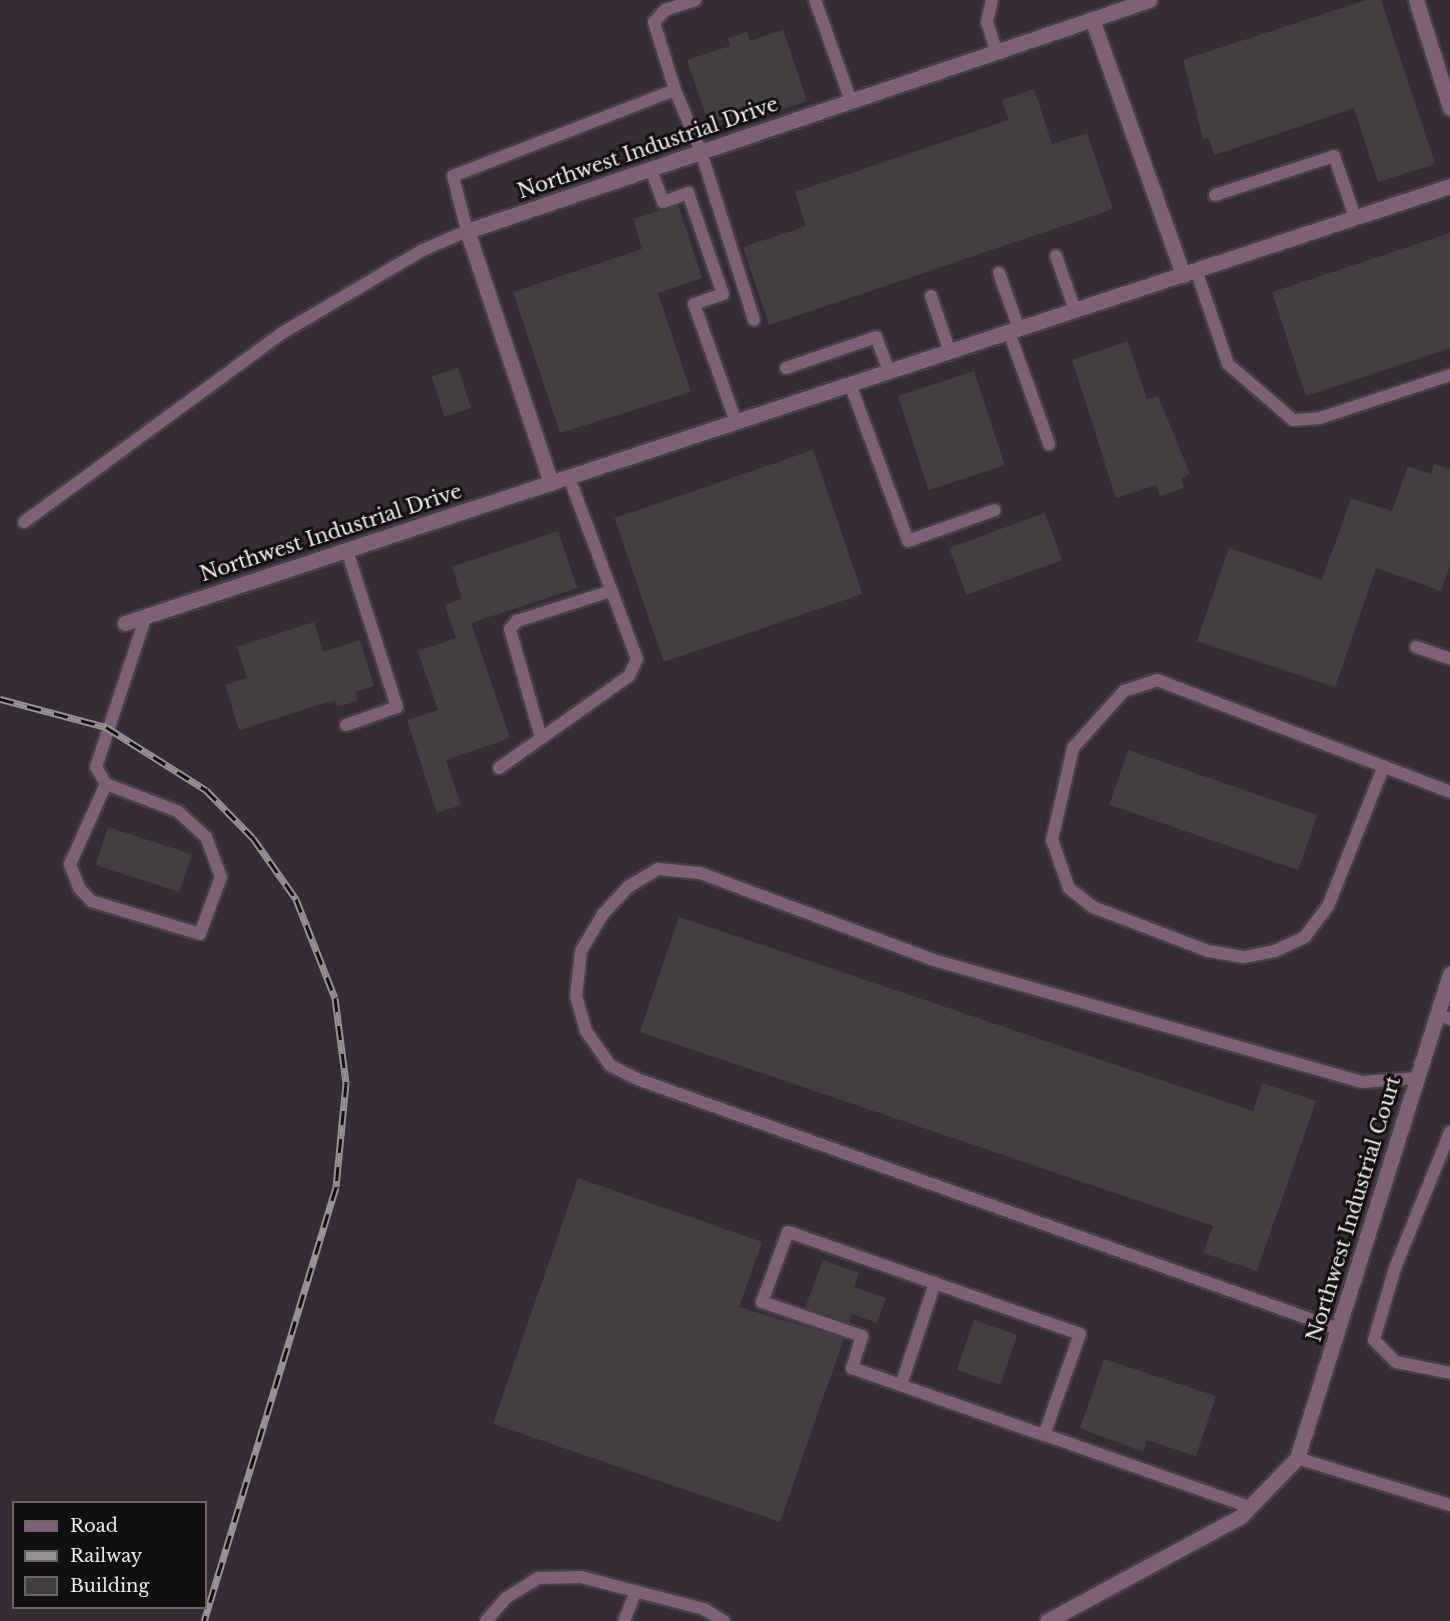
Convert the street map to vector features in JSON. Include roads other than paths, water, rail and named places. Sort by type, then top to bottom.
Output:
[{"type":"street","name":"Northwest Industrial Drive","points":[[467,231],[1149,0]]},
{"type":"street","points":[[1416,0],[1450,108]]},
{"type":"street","points":[[1092,19],[1189,273]]},
{"type":"street","name":"Northwest Industrial Drive","points":[[125,622],[1450,186]]},
{"type":"street","points":[[467,231],[551,483]]},
{"type":"street","name":"Northwest Industrial Court","points":[[1047,1621],[1250,1507],[1297,1458],[1417,1077],[1444,1017],[1450,974]]},
{"type":"lane","points":[[694,0],[665,10],[654,22],[675,90],[701,152],[754,320]]},
{"type":"lane","points":[[814,0],[851,101]]},
{"type":"lane","points":[[992,0],[987,22],[997,52]]},
{"type":"lane","points":[[24,522],[282,333],[423,250],[467,231],[453,176],[675,90]]},
{"type":"lane","points":[[1215,195],[1334,156],[1355,217]]},
{"type":"lane","points":[[651,169],[663,202],[688,193],[723,294],[694,304],[736,422]]},
{"type":"lane","points":[[1056,255],[1075,310]]},
{"type":"lane","points":[[999,273],[1049,444]]},
{"type":"lane","points":[[1189,273],[1228,364],[1293,420],[1320,418],[1450,375]]},
{"type":"lane","points":[[931,296],[950,352]]},
{"type":"lane","points":[[786,368],[876,337],[889,371]]},
{"type":"lane","points":[[850,384],[908,541],[995,510]]},
{"type":"lane","points":[[499,768],[629,676],[637,660],[569,477]]},
{"type":"lane","points":[[346,725],[397,707],[347,550]]},
{"type":"lane","points":[[541,738],[510,629],[517,621],[611,591]]},
{"type":"lane","points":[[106,784],[70,864],[79,888],[91,900],[200,934],[221,877],[206,837],[177,811],[106,784],[96,767],[105,728],[146,616]]},
{"type":"lane","points":[[1416,647],[1450,659]]},
{"type":"lane","points":[[1383,768],[1328,906],[1305,937],[1275,951],[1243,957],[1208,951],[1093,908],[1069,888],[1052,840],[1073,748],[1124,691],[1157,680],[1450,792]]},
{"type":"lane","points":[[1338,1329],[637,1079],[610,1065],[586,1031],[576,996],[581,951],[603,914],[628,886],[658,869],[700,873],[937,961],[1362,1082],[1417,1077]]},
{"type":"lane","points":[[1450,1132],[1395,1268],[1374,1340],[1396,1362],[1450,1373]]},
{"type":"lane","points":[[1044,1435],[1080,1334],[788,1232],[762,1302],[862,1336],[852,1368],[1250,1507]]},
{"type":"lane","points":[[901,1385],[935,1283]]},
{"type":"lane","points":[[1297,1458],[1450,1505]]},
{"type":"lane","points":[[486,1621],[506,1598],[538,1578],[581,1577],[704,1609],[724,1621]]},
{"type":"lane","points":[[624,1621],[636,1591]]},
{"type":"railway","points":[[0,699],[106,727],[206,790],[253,838],[296,899],[335,998],[346,1083],[336,1187],[204,1621]]}]
